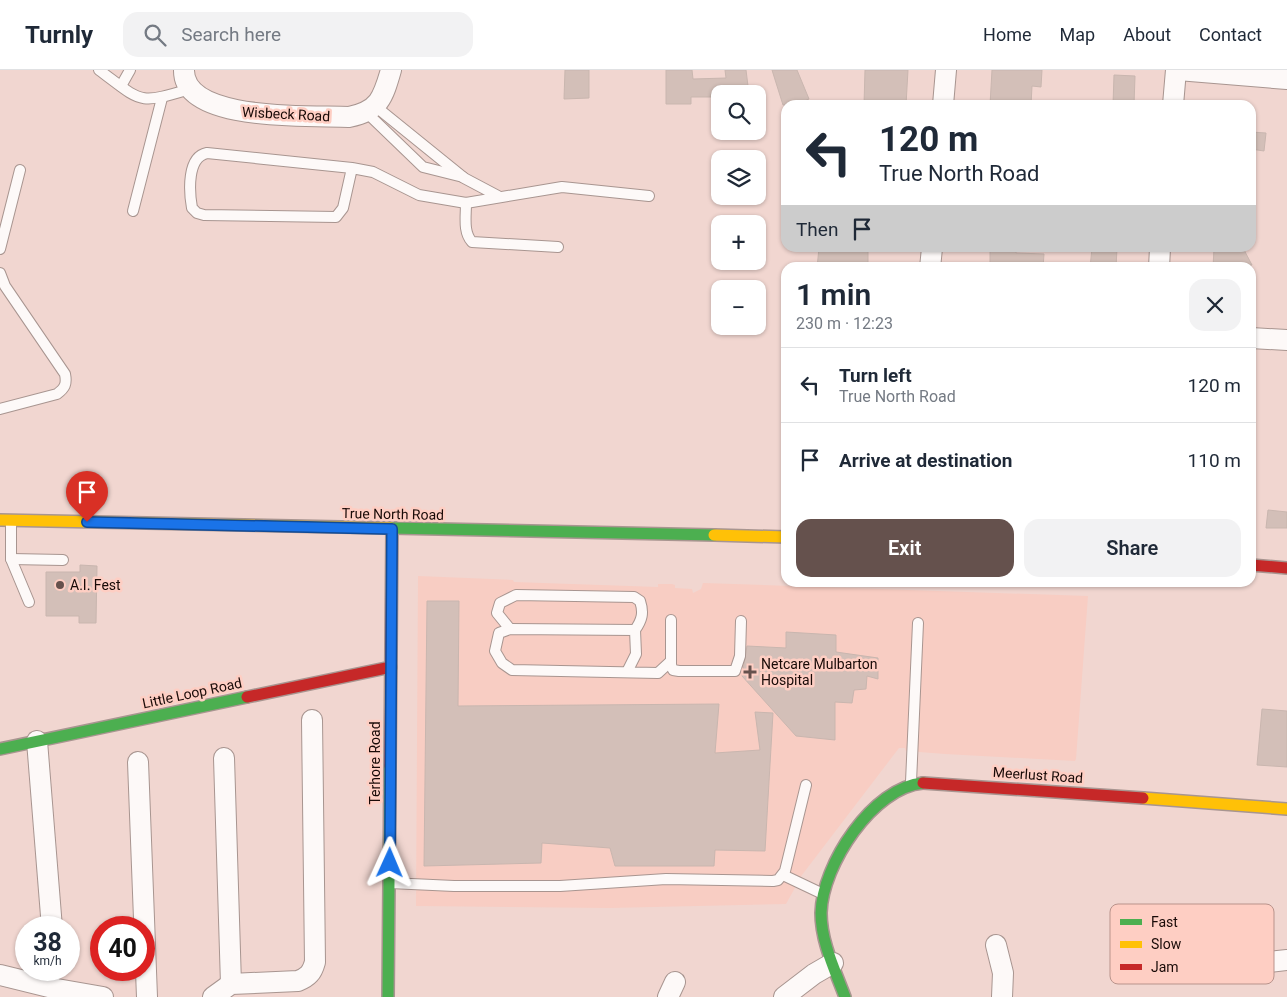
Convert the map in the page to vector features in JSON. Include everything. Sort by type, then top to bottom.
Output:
[{"type":"street","points":[[184,70],[190,89]]},
{"type":"street","points":[[371,109],[383,92],[392,70]]},
{"type":"street","points":[[943,100],[946,70]]},
{"type":"street","points":[[1174,100],[1177,70],[1287,79]]},
{"type":"street","name":"Wisbeck Road","points":[[190,89],[203,100],[236,111],[349,117],[371,109]]},
{"type":"street","points":[[1256,338],[1287,340]]},
{"type":"street","name":"True North Road","points":[[5,520],[781,537]]},
{"type":"street","name":"Terhore Road","points":[[388,997],[392,529]]},
{"type":"street","points":[[1256,565],[1287,568]]},
{"type":"street","name":"Little Loop Road","points":[[0,749],[391,667]]},
{"type":"street","points":[[213,997],[231,984],[298,981],[306,978],[313,971],[315,962],[312,720]]},
{"type":"street","points":[[37,741],[51,916]]},
{"type":"street","points":[[224,758],[231,984]]},
{"type":"street","points":[[138,762],[148,997]]},
{"type":"street","name":"Meerlust Road","points":[[845,997],[833,964],[821,920],[823,894],[830,874],[856,832],[878,803],[896,789],[911,784],[931,782],[1287,809]]},
{"type":"street","points":[[996,945],[1003,973],[1002,997]]},
{"type":"street","points":[[1274,961],[1287,960]]},
{"type":"street","points":[[784,997],[814,974],[833,964]]},
{"type":"street","points":[[0,975],[15,976]]},
{"type":"street","points":[[59,981],[102,997]]},
{"type":"lane","points":[[99,70],[132,96],[148,100],[162,98],[190,89]]},
{"type":"lane","points":[[121,86],[130,70]]},
{"type":"lane","points":[[133,212],[162,98]]},
{"type":"lane","points":[[371,109],[464,178],[498,196]]},
{"type":"lane","points":[[371,109],[423,167],[435,172],[464,178]]},
{"type":"lane","points":[[352,168],[343,208],[336,217],[204,215],[192,208],[192,166],[200,154],[207,153],[352,168],[373,172],[419,195],[466,203],[562,186],[649,196]]},
{"type":"lane","points":[[0,249],[20,170]]},
{"type":"lane","points":[[466,203],[467,237],[472,242],[558,247]]},
{"type":"lane","points":[[0,272],[5,286],[64,374],[67,382],[64,390],[57,394],[0,409]]},
{"type":"lane","points":[[5,520],[11,559],[29,602]]},
{"type":"lane","points":[[11,559],[63,560]]},
{"type":"lane","points":[[510,629],[497,613],[500,603],[516,595],[634,597],[640,601],[643,610],[641,621],[635,630],[636,654],[627,672]]},
{"type":"lane","points":[[671,620],[671,661],[672,668],[675,671],[733,671],[737,668],[740,656],[741,621]]},
{"type":"lane","points":[[911,784],[918,623]]},
{"type":"lane","points":[[635,630],[510,629],[499,633],[495,650],[502,663],[512,670],[658,673],[671,661]]},
{"type":"lane","points":[[389,882],[454,886],[560,886],[666,879],[773,882],[783,875],[806,785]]},
{"type":"lane","points":[[783,875],[823,894]]},
{"type":"shaded area","name":"Netcare Mulbarton Hospital","points":[[418,576],[513,580],[514,582],[658,587],[658,584],[672,584],[675,585],[675,588],[692,589],[693,593],[701,589],[703,583],[1088,596],[1075,761],[945,754],[906,751],[905,748],[899,748],[802,875],[786,904],[609,908],[416,906]]},
{"type":"building","points":[[565,70],[589,70],[589,98],[564,99]]},
{"type":"building","points":[[666,70],[692,70],[693,79],[726,78],[725,70],[746,70],[748,85],[711,85],[711,97],[691,97],[691,104],[666,104]]},
{"type":"building","points":[[772,70],[797,70],[809,99],[781,100]]},
{"type":"building","points":[[865,70],[908,70],[906,100],[864,100]]},
{"type":"building","points":[[992,70],[1042,70],[1041,87],[1032,86],[1031,100],[990,100]]},
{"type":"building","points":[[1114,75],[1135,76],[1134,100],[1113,100]]},
{"type":"building","points":[[1256,132],[1266,133],[1264,151],[1256,150]]},
{"type":"building","points":[[819,252],[868,252],[868,262],[818,262]]},
{"type":"building","points":[[990,252],[1044,254],[1043,262],[990,262]]},
{"type":"building","points":[[1092,252],[1117,252],[1116,262],[1091,262]]},
{"type":"building","points":[[1214,252],[1245,252],[1250,262],[1213,262]]},
{"type":"building","points":[[1268,510],[1287,512],[1287,528],[1266,528]]},
{"type":"building","points":[[80,565],[97,566],[96,623],[79,623],[79,616],[46,616],[46,572],[80,572]]},
{"type":"building","points":[[427,601],[459,601],[458,706],[719,704],[715,753],[760,750],[755,712],[773,713],[765,851],[715,850],[714,866],[615,866],[610,848],[542,843],[541,863],[424,866]]},
{"type":"building","points":[[786,632],[836,635],[836,652],[878,658],[878,679],[867,676],[866,689],[854,690],[852,703],[835,702],[835,740],[796,736],[742,676],[747,646],[786,648]]},
{"type":"building","points":[[1262,709],[1287,711],[1287,767],[1257,765]]},
{"type":"traffic: fast","points":[[391,528],[714,535]]},
{"type":"traffic: fast","points":[[0,749],[247,697]]},
{"type":"traffic: fast","points":[[388,997],[390,766]]},
{"type":"traffic: fast","points":[[845,997],[823,935],[821,913],[830,873],[841,852],[869,813],[886,798],[904,788],[923,783]]},
{"type":"traffic: slow","points":[[0,520],[391,528]]},
{"type":"traffic: slow","points":[[714,535],[781,537]]},
{"type":"traffic: slow","points":[[1143,798],[1287,809]]},
{"type":"traffic: jam","points":[[390,766],[392,529]]},
{"type":"traffic: jam","points":[[1256,565],[1287,568]]},
{"type":"traffic: jam","points":[[247,697],[391,667]]},
{"type":"traffic: jam","points":[[923,783],[1143,798]]},
{"type":"place","name":"A.I. Fest","points":[[60,585]]},
{"type":"place","name":"Netcare Mulbarton Hospital","points":[[750,672]]},
{"type":"route","points":[[87,522],[392,529],[390,863]]}]
